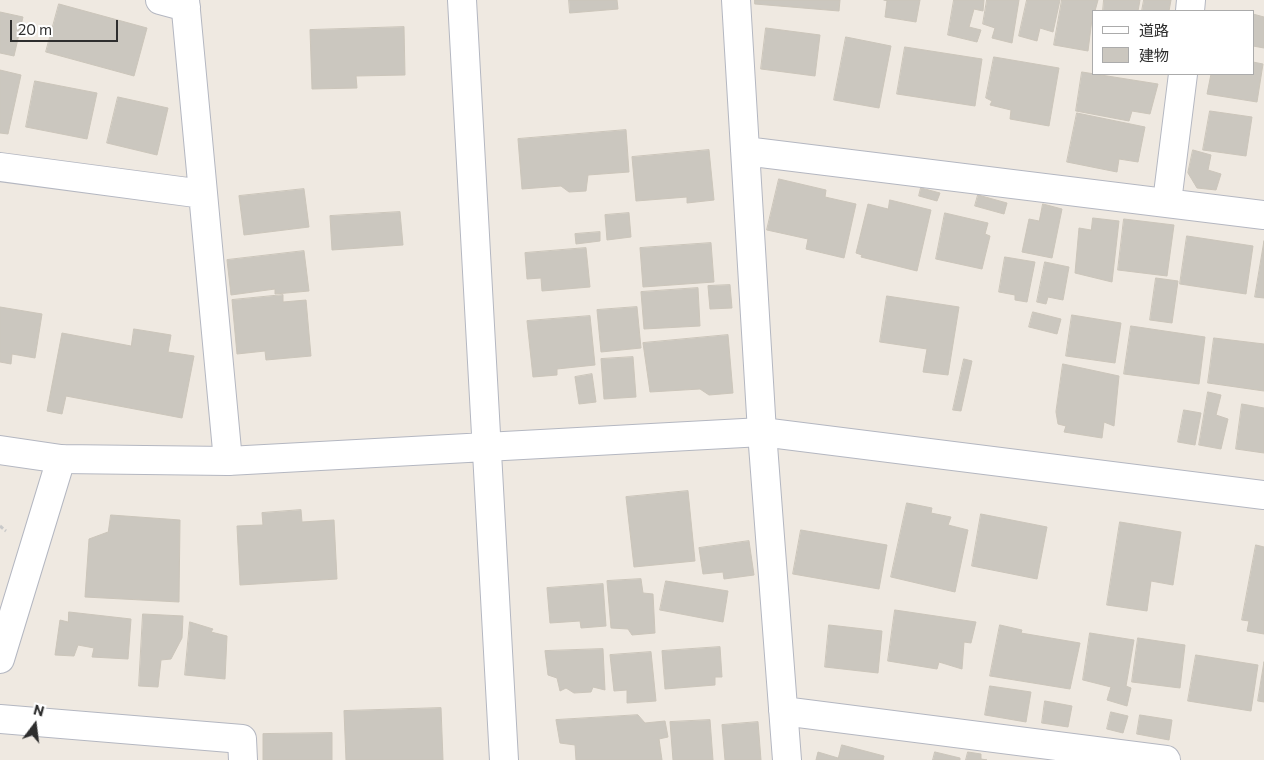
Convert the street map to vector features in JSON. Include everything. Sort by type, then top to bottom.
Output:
[{"type":"street","points":[[462,0],[504,760]]},
{"type":"street","points":[[736,0],[762,432],[787,760]]},
{"type":"street","points":[[177,2],[203,194],[228,461]]},
{"type":"street","points":[[1167,202],[1182,75]]},
{"type":"street","points":[[745,150],[1264,215]]},
{"type":"street","points":[[0,167],[203,194]]},
{"type":"street","points":[[0,450],[61,460],[228,461],[762,432],[1264,495]]},
{"type":"street","points":[[0,659],[61,460]]},
{"type":"street","points":[[783,712],[1166,760]]},
{"type":"street","points":[[0,720],[242,739],[243,760]]},
{"type":"building","points":[[569,0],[617,0],[618,9],[570,13]]},
{"type":"building","points":[[755,0],[840,0],[839,11],[755,4]]},
{"type":"building","points":[[884,0],[920,0],[916,22],[885,17],[887,1]]},
{"type":"building","points":[[954,0],[984,0],[983,11],[974,9],[969,27],[981,30],[977,42],[948,35]]},
{"type":"building","points":[[987,0],[1019,0],[1012,43],[992,38],[995,28],[983,24]]},
{"type":"building","points":[[1027,0],[1060,0],[1053,32],[1040,28],[1037,41],[1019,36]]},
{"type":"building","points":[[1062,0],[1098,0],[1095,10],[1092,10],[1088,51],[1054,45]]},
{"type":"building","points":[[1104,0],[1140,0],[1138,10],[1103,10]]},
{"type":"building","points":[[1144,0],[1171,0],[1169,10],[1142,10]]},
{"type":"building","points":[[59,4],[147,28],[134,76],[46,52]]},
{"type":"building","points":[[0,12],[23,17],[14,56],[0,53]]},
{"type":"building","points":[[1254,14],[1264,17],[1264,48],[1254,46]]},
{"type":"building","points":[[404,27],[405,75],[356,76],[357,88],[312,89],[310,30]]},
{"type":"building","points":[[766,28],[820,35],[815,76],[761,69]]},
{"type":"building","points":[[846,37],[891,46],[879,108],[834,100]]},
{"type":"building","points":[[905,47],[982,59],[975,106],[897,94]]},
{"type":"building","points":[[994,57],[1059,68],[1049,126],[1010,119],[1011,110],[990,105],[992,101],[986,98]]},
{"type":"building","points":[[1254,62],[1263,64],[1257,102],[1207,94],[1211,75],[1254,75]]},
{"type":"building","points":[[0,70],[21,75],[8,134],[0,133]]},
{"type":"building","points":[[1082,72],[1158,84],[1150,114],[1132,111],[1129,121],[1076,111]]},
{"type":"building","points":[[35,81],[97,93],[87,139],[26,127]]},
{"type":"building","points":[[118,97],[168,108],[157,155],[107,143]]},
{"type":"building","points":[[1210,111],[1252,117],[1246,156],[1203,150]]},
{"type":"building","points":[[1077,113],[1145,127],[1138,162],[1119,159],[1117,172],[1067,162]]},
{"type":"building","points":[[626,130],[629,172],[588,175],[586,191],[569,192],[561,186],[522,189],[518,139]]},
{"type":"building","points":[[709,150],[714,200],[687,203],[687,197],[636,201],[632,157]]},
{"type":"building","points":[[1193,150],[1211,155],[1208,170],[1221,174],[1216,190],[1197,188],[1188,173]]},
{"type":"building","points":[[779,179],[826,190],[825,197],[856,204],[844,258],[806,249],[808,239],[767,230]]},
{"type":"building","points":[[921,188],[940,193],[937,201],[919,196]]},
{"type":"building","points":[[304,189],[309,227],[244,235],[239,196]]},
{"type":"building","points":[[978,195],[1007,203],[1004,214],[975,206]]},
{"type":"building","points":[[890,200],[931,210],[917,271],[861,257],[862,255],[856,253],[868,204],[888,209]]},
{"type":"building","points":[[1043,204],[1062,209],[1052,258],[1022,252],[1029,219],[1039,221]]},
{"type":"building","points":[[400,212],[403,245],[332,250],[330,216]]},
{"type":"building","points":[[629,213],[631,237],[607,240],[605,215]]},
{"type":"building","points":[[945,213],[988,223],[985,234],[990,236],[982,269],[936,259]]},
{"type":"building","points":[[1093,218],[1119,221],[1112,282],[1075,273],[1079,228],[1091,230]]},
{"type":"building","points":[[1124,219],[1174,225],[1167,276],[1118,270]]},
{"type":"building","points":[[600,232],[600,241],[576,244],[575,234]]},
{"type":"building","points":[[1187,236],[1253,246],[1246,294],[1180,284]]},
{"type":"building","points":[[1264,241],[1264,298],[1255,297]]},
{"type":"building","points":[[711,243],[714,282],[643,287],[640,248]]},
{"type":"building","points":[[586,248],[590,287],[542,291],[541,278],[527,279],[525,253]]},
{"type":"building","points":[[304,251],[309,291],[275,294],[275,289],[231,295],[227,260]]},
{"type":"building","points":[[1005,257],[1035,262],[1027,302],[1015,300],[1015,295],[999,292]]},
{"type":"building","points":[[1045,262],[1069,267],[1063,300],[1048,297],[1046,304],[1037,302]]},
{"type":"building","points":[[1156,278],[1178,281],[1172,323],[1150,320]]},
{"type":"building","points":[[730,285],[732,308],[710,309],[708,286]]},
{"type":"building","points":[[698,288],[700,326],[644,329],[641,292]]},
{"type":"building","points":[[283,295],[283,302],[306,300],[311,356],[266,360],[265,351],[237,354],[232,300]]},
{"type":"building","points":[[887,296],[959,307],[948,375],[923,372],[927,349],[880,342]]},
{"type":"building","points":[[0,307],[42,314],[35,358],[12,354],[11,364],[0,362]]},
{"type":"building","points":[[637,307],[641,348],[601,352],[597,310]]},
{"type":"building","points":[[1033,312],[1061,319],[1057,334],[1029,327]]},
{"type":"building","points":[[1072,315],[1121,323],[1115,363],[1066,356]]},
{"type":"building","points":[[590,316],[595,365],[557,369],[557,375],[533,377],[527,321]]},
{"type":"building","points":[[1131,326],[1205,337],[1199,384],[1124,374]]},
{"type":"building","points":[[134,329],[171,335],[168,352],[194,356],[182,418],[66,396],[62,414],[47,411],[62,333],[131,346]]},
{"type":"building","points":[[728,335],[733,393],[709,395],[700,389],[650,392],[643,343]]},
{"type":"building","points":[[1214,338],[1264,344],[1264,391],[1208,383]]},
{"type":"building","points":[[633,357],[636,397],[604,399],[601,359]]},
{"type":"building","points":[[964,359],[972,361],[961,411],[953,410]]},
{"type":"building","points":[[1063,364],[1119,376],[1114,426],[1104,422],[1102,438],[1064,432],[1066,426],[1058,424],[1056,412]]},
{"type":"building","points":[[592,374],[596,402],[579,404],[575,377]]},
{"type":"building","points":[[1208,392],[1221,395],[1216,415],[1228,419],[1221,449],[1199,445]]},
{"type":"building","points":[[1242,404],[1264,408],[1264,453],[1236,449]]},
{"type":"building","points":[[1184,410],[1201,413],[1195,445],[1178,442]]},
{"type":"building","points":[[688,491],[695,561],[634,567],[626,497]]},
{"type":"building","points":[[907,503],[932,508],[931,513],[951,517],[948,525],[968,530],[955,592],[891,577]]},
{"type":"building","points":[[301,510],[302,522],[334,520],[337,579],[240,585],[237,526],[263,525],[262,513]]},
{"type":"building","points":[[981,514],[1047,527],[1037,579],[972,566]]},
{"type":"building","points":[[111,515],[180,520],[179,602],[85,597],[89,539],[108,532]]},
{"type":"building","points":[[1120,522],[1181,532],[1173,585],[1151,581],[1147,611],[1107,605]]},
{"type":"building","points":[[801,530],[887,545],[879,589],[793,574]]},
{"type":"building","points":[[749,541],[754,575],[724,579],[723,572],[703,574],[699,548]]},
{"type":"building","points":[[1256,545],[1264,547],[1264,634],[1247,631],[1249,621],[1242,620]]},
{"type":"building","points":[[641,579],[643,593],[653,594],[655,633],[632,635],[628,629],[611,628],[607,581]]},
{"type":"building","points":[[666,581],[728,591],[723,622],[660,610]]},
{"type":"building","points":[[603,584],[606,626],[581,628],[580,621],[550,623],[547,588]]},
{"type":"building","points":[[895,610],[976,622],[971,643],[964,642],[962,669],[939,662],[937,669],[888,661]]},
{"type":"building","points":[[69,612],[131,619],[128,659],[92,657],[94,648],[78,645],[74,656],[55,655],[60,620],[68,622]]},
{"type":"building","points":[[143,614],[183,616],[182,638],[171,659],[161,660],[158,687],[139,686]]},
{"type":"building","points":[[190,622],[213,629],[211,632],[227,636],[225,679],[185,675]]},
{"type":"building","points":[[829,625],[882,631],[878,673],[825,667]]},
{"type":"building","points":[[1000,625],[1022,630],[1021,633],[1080,643],[1070,689],[990,676]]},
{"type":"building","points":[[1090,633],[1134,640],[1126,686],[1131,688],[1127,706],[1107,700],[1111,687],[1083,680]]},
{"type":"building","points":[[1138,638],[1185,645],[1180,688],[1132,682]]},
{"type":"building","points":[[720,647],[722,677],[715,677],[715,685],[665,689],[662,651]]},
{"type":"building","points":[[603,649],[605,690],[593,687],[591,692],[574,693],[566,688],[560,691],[557,678],[548,675],[545,651]]},
{"type":"building","points":[[651,652],[656,701],[627,703],[627,690],[614,691],[610,655]]},
{"type":"building","points":[[1196,655],[1258,665],[1251,711],[1188,701]]},
{"type":"building","points":[[1264,662],[1264,702],[1258,701]]},
{"type":"building","points":[[990,686],[1031,692],[1026,722],[985,715]]},
{"type":"building","points":[[1045,701],[1072,706],[1068,727],[1042,723]]},
{"type":"building","points":[[441,708],[443,760],[346,760],[344,711]]},
{"type":"building","points":[[1111,712],[1128,716],[1123,733],[1107,729]]},
{"type":"building","points":[[638,715],[645,723],[665,721],[668,737],[659,739],[662,760],[576,760],[575,745],[560,743],[556,720]]},
{"type":"building","points":[[1140,715],[1172,720],[1169,740],[1137,734]]},
{"type":"building","points":[[710,720],[713,760],[673,760],[670,722]]},
{"type":"building","points":[[758,722],[761,760],[725,760],[722,725]]},
{"type":"building","points":[[332,733],[332,760],[263,760],[263,734]]},
{"type":"building","points":[[842,745],[884,756],[883,760],[816,760],[818,752],[838,758]]},
{"type":"building","points":[[935,752],[960,758],[960,760],[933,760]]},
{"type":"building","points":[[968,752],[981,754],[981,759],[987,760],[966,760]]}]
